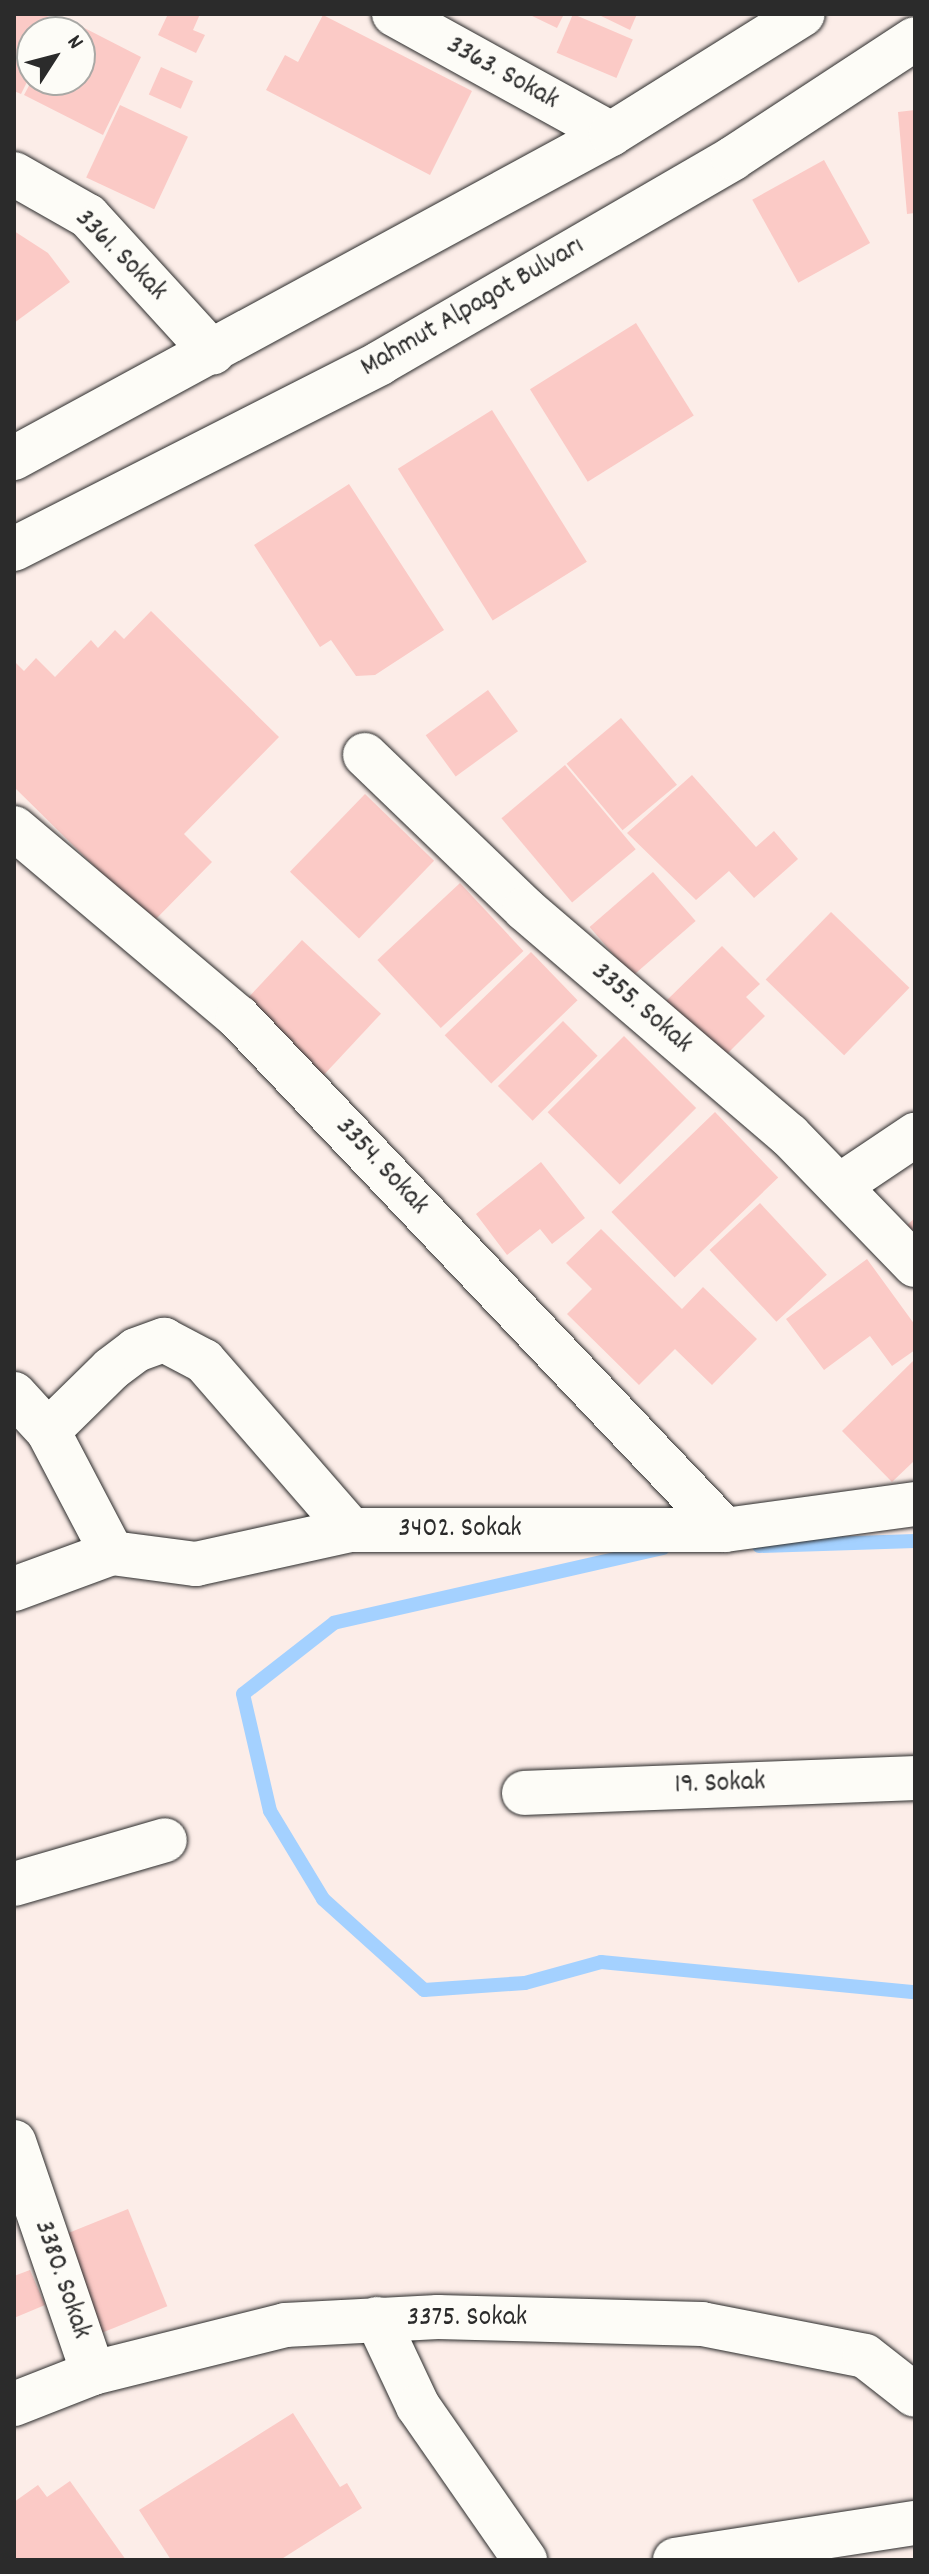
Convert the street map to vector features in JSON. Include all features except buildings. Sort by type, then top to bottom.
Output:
[{"type":"street","name":"3363. Sokak","points":[[394,14],[611,134]]},
{"type":"street","points":[[14,458],[213,353],[611,134],[803,14]]},
{"type":"street","name":"Mahmut Alpagot Bulvarı","points":[[14,549],[380,363],[733,158],[915,39]]},
{"type":"street","name":"3361. Sokak","points":[[14,174],[88,216],[213,353]]},
{"type":"street","name":"3355. Sokak","points":[[365,755],[525,909],[789,1135],[915,1265]]},
{"type":"street","name":"3354. Sokak","points":[[14,828],[238,1017],[725,1530]]},
{"type":"street","points":[[839,1186],[915,1135]]},
{"type":"street","points":[[48,1431],[111,1369],[136,1350],[164,1340],[204,1361],[351,1530]]},
{"type":"street","points":[[14,1394],[48,1431],[112,1553]]},
{"type":"street","name":"3402. Sokak","points":[[14,1589],[112,1553],[196,1564],[351,1530],[725,1530],[915,1504]]},
{"type":"street","name":"19. Sokak","points":[[524,1793],[915,1778]]},
{"type":"street","points":[[14,1884],[165,1840]]},
{"type":"street","name":"3380. Sokak","points":[[14,2142],[93,2373]]},
{"type":"street","points":[[377,2319],[418,2406],[525,2560]]},
{"type":"street","name":"3375. Sokak","points":[[14,2404],[93,2373],[285,2325],[377,2319],[702,2324],[865,2356],[915,2395]]},
{"type":"street","points":[[675,2560],[915,2523]]},
{"type":"waterway","points":[[759,1546],[915,1541]]},
{"type":"waterway","points":[[663,1548],[334,1623],[243,1694],[270,1811],[323,1899],[424,1990],[525,1983],[601,1962],[915,1992]]}]
